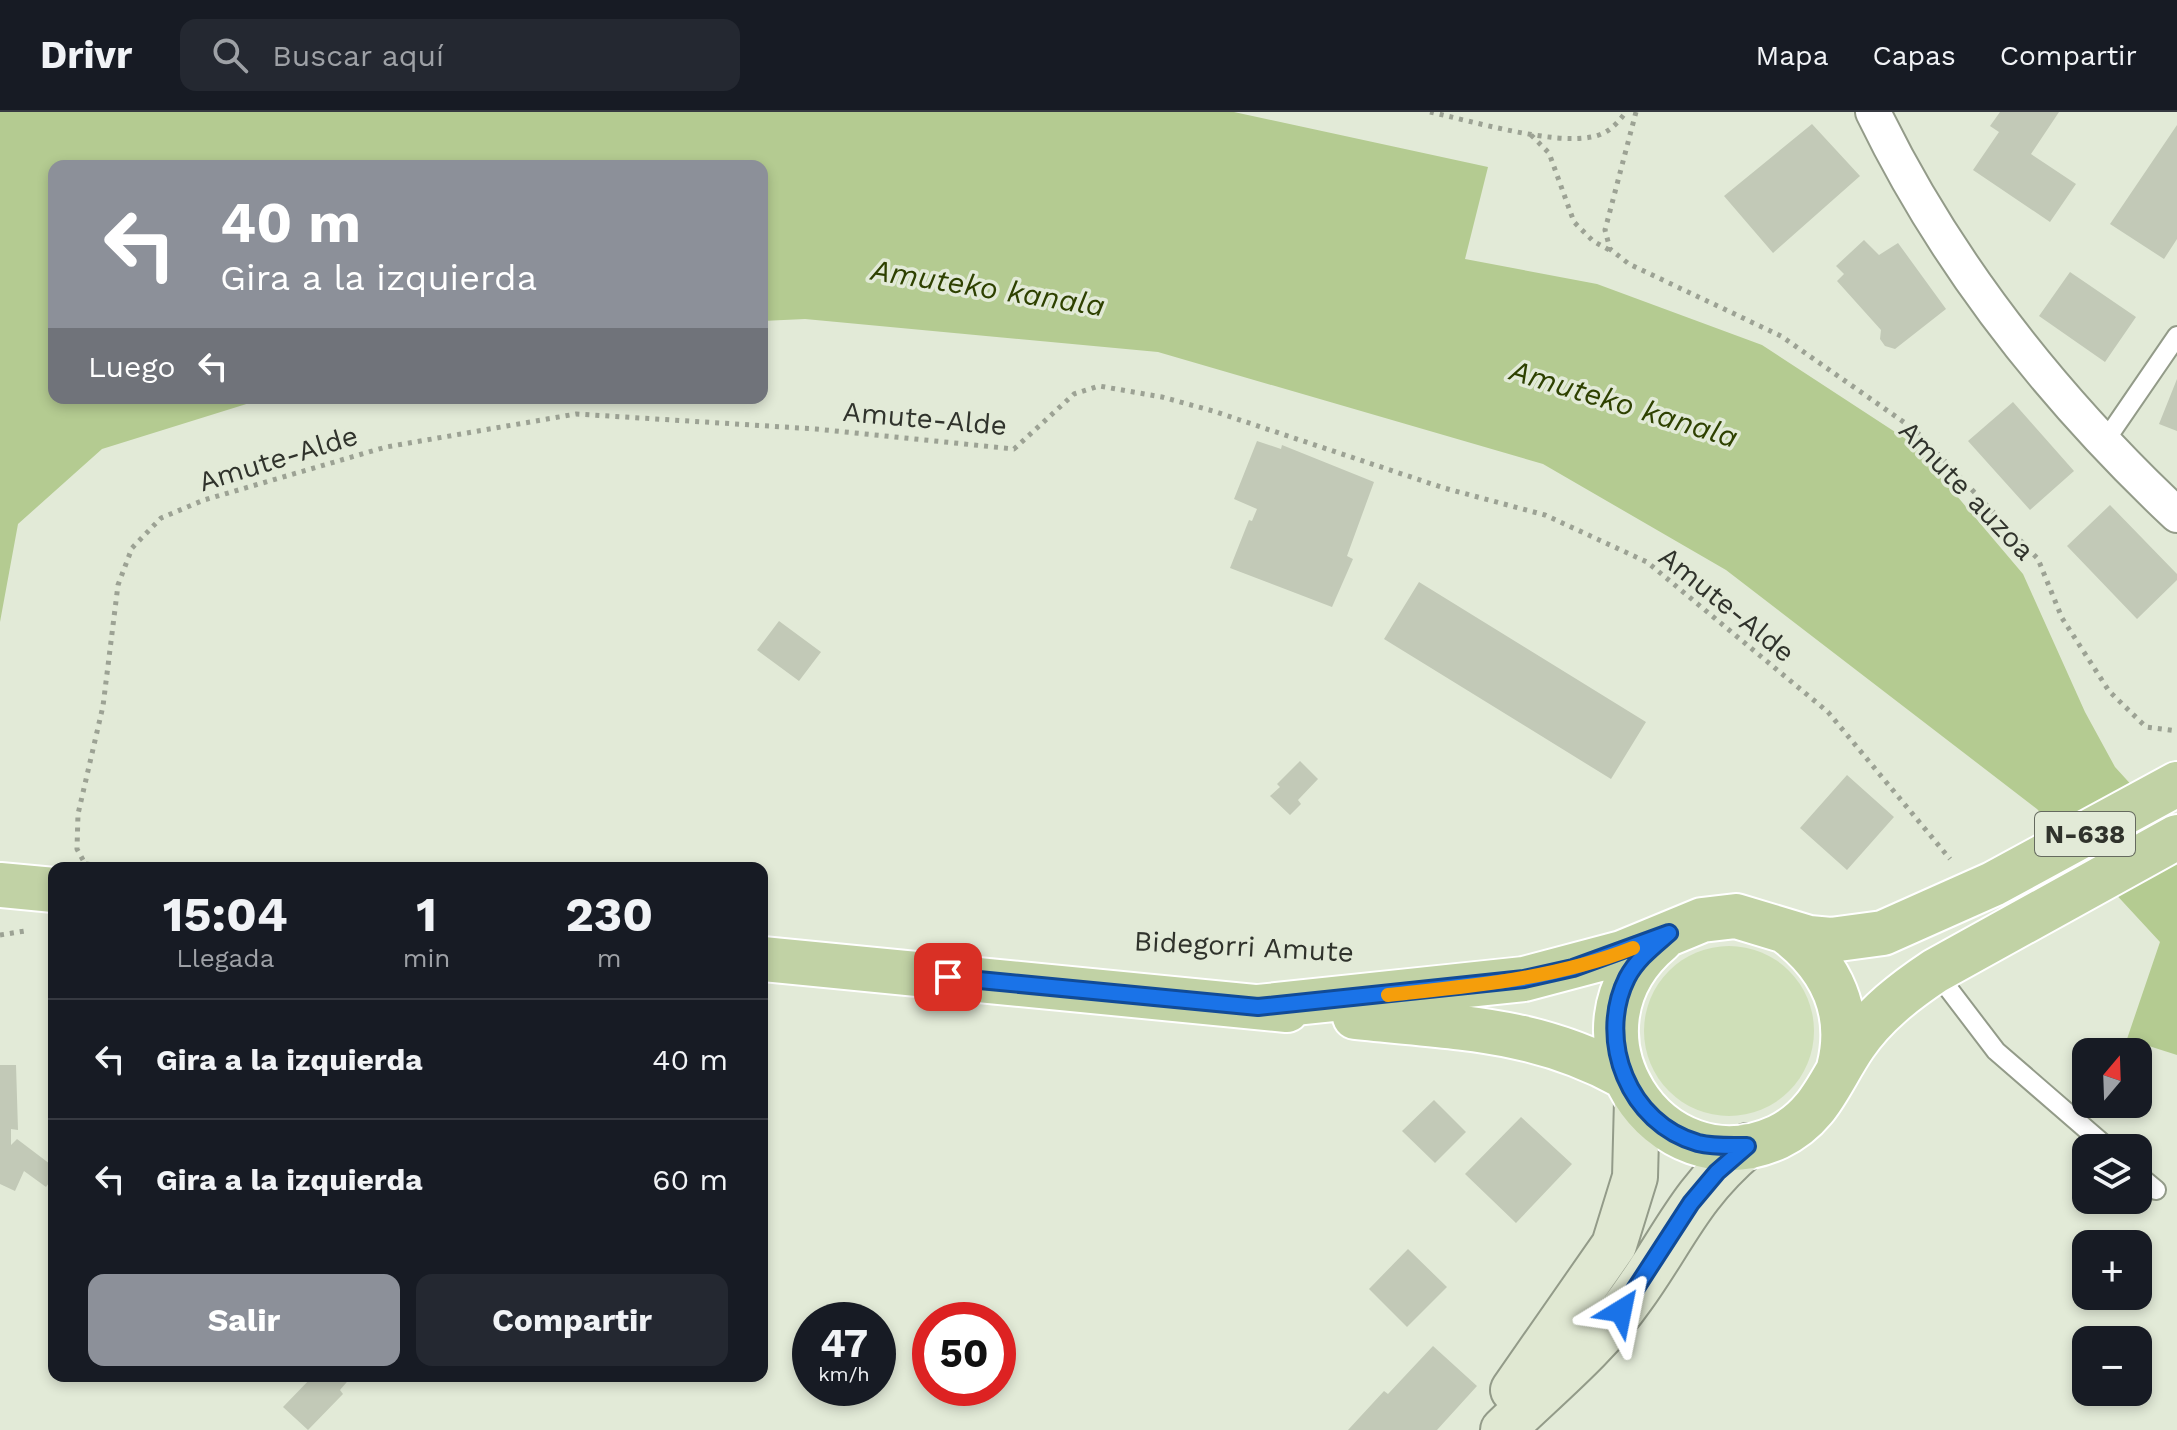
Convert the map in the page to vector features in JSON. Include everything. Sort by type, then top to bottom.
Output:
[{"type":"main road","name":"N-638","points":[[1788,933],[1831,940],[1883,933],[1983,889],[2177,784]]},
{"type":"main road","name":"N-638","points":[[768,960],[1258,1007],[1529,1037],[1587,1056],[1630,1088],[1653,1117],[1697,1142],[1747,1146],[1777,1137],[1803,1121],[1822,1102],[1854,1044],[1878,1016],[1935,971],[2177,837]]},
{"type":"main road","points":[[0,885],[48,889]]},
{"type":"main road","name":"N-638","points":[[1258,1007],[1524,979],[1573,968],[1702,920],[1736,916],[1766,922],[1788,933],[1823,964],[1838,995],[1844,1023],[1844,1050],[1838,1075]]},
{"type":"main road","name":"N-638","points":[[1630,1088],[1616,1048],[1618,1002],[1628,977],[1643,955],[1669,933]]},
{"type":"main road","points":[[1486,1430],[1614,1245],[1635,1177],[1630,1088]]},
{"type":"main road","points":[[1503,1430],[1609,1325],[1633,1297],[1691,1203],[1717,1172],[1747,1146]]},
{"type":"street","points":[[1873,112],[1906,180],[1976,290],[2045,377],[2177,515]]},
{"type":"lane","points":[[2105,441],[2177,336]]},
{"type":"lane","points":[[1935,971],[1996,1051],[2092,1134]]},
{"type":"lane","points":[[2152,1187],[2156,1190]]},
{"type":"path","points":[[1430,112],[1531,134],[1590,138],[1613,129],[1626,112]]},
{"type":"path","points":[[1615,253],[1605,230],[1636,112]]},
{"type":"path","name":"Amute auzoa","points":[[1531,134],[1549,153],[1574,222],[1593,241],[1629,264],[1781,336],[1915,430],[2038,559],[2062,618],[2109,691],[2146,727],[2177,731]]},
{"type":"path","name":"Amute-Alde","points":[[82,862],[77,849],[78,814],[103,706],[118,585],[132,548],[161,518],[204,500],[373,451],[576,414],[816,429],[1014,449],[1074,394],[1099,386],[1162,397],[1213,411],[1444,488],[1545,515],[1647,562],[1828,712],[1983,889]]},
{"type":"shaded area","points":[[1729,946],[1761,953],[1789,971],[1807,999],[1814,1031],[1807,1063],[1789,1091],[1761,1109],[1729,1116],[1697,1109],[1669,1091],[1651,1063],[1644,1031],[1651,999],[1669,971],[1697,953]]},
{"type":"water","name":"Amuteko kanala","points":[[0,112],[1234,112],[1488,167],[1465,259],[1597,284],[1762,345],[1912,443],[2023,574],[2085,712],[2115,767],[2177,835],[2177,1055],[2152,1047],[2152,1038],[2127,1038],[2160,942],[2037,809],[1726,570],[1543,464],[1158,352],[805,319],[768,321],[768,160],[48,160],[48,404],[247,404],[102,449],[18,524],[0,622]]},
{"type":"building","points":[[2000,112],[2059,112],[2031,154],[2076,184],[2050,222],[1973,170],[1999,132],[1990,126]]},
{"type":"building","points":[[1812,124],[1860,176],[1773,253],[1724,196]]},
{"type":"building","points":[[2177,125],[2177,239],[2164,259],[2110,224]]},
{"type":"building","points":[[1864,240],[1879,255],[1898,243],[1946,309],[1895,349],[1885,346],[1880,339],[1881,330],[1837,281],[1844,274],[1836,266]]},
{"type":"building","points":[[2070,272],[2136,317],[2105,362],[2039,316]]},
{"type":"building","points":[[2177,379],[2177,431],[2159,424]]},
{"type":"building","points":[[2013,402],[2074,471],[2030,510],[1968,441]]},
{"type":"building","points":[[1257,441],[1281,449],[1282,445],[1374,482],[1347,556],[1353,559],[1332,607],[1230,568],[1249,520],[1252,521],[1257,509],[1234,499]]},
{"type":"building","points":[[2110,505],[2177,574],[2177,580],[2137,619],[2067,546]]},
{"type":"building","points":[[1419,582],[1646,722],[1611,779],[1384,639]]},
{"type":"building","points":[[779,621],[821,652],[799,681],[757,650]]},
{"type":"building","points":[[1300,761],[1318,779],[1298,800],[1301,804],[1290,815],[1270,796],[1280,787],[1277,784]]},
{"type":"building","points":[[1847,775],[1894,817],[1847,870],[1800,828]]},
{"type":"building","points":[[0,1065],[16,1065],[18,1130],[11,1129],[11,1145],[17,1139],[48,1162],[48,1184],[46,1187],[24,1171],[15,1191],[0,1184]]},
{"type":"building","points":[[1434,1100],[1466,1132],[1435,1163],[1402,1131]]},
{"type":"building","points":[[1521,1117],[1572,1164],[1516,1223],[1465,1174]]},
{"type":"building","points":[[1408,1249],[1447,1287],[1407,1327],[1369,1289]]},
{"type":"building","points":[[1433,1346],[1477,1386],[1437,1430],[1348,1430],[1384,1391],[1388,1394]]},
{"type":"building","points":[[307,1382],[347,1382],[340,1390],[343,1394],[308,1430],[283,1407]]},
{"type":"slow traffic","points":[[1388,995],[1524,979],[1573,968],[1633,948]]},
{"type":"route","points":[[948,977],[1258,1007],[1524,979],[1622,953],[1669,933],[1643,955],[1628,977],[1618,1002],[1616,1048],[1623,1076],[1637,1100],[1653,1117],[1673,1131],[1697,1142],[1747,1146],[1717,1172],[1691,1203],[1633,1297],[1621,1311]]}]
